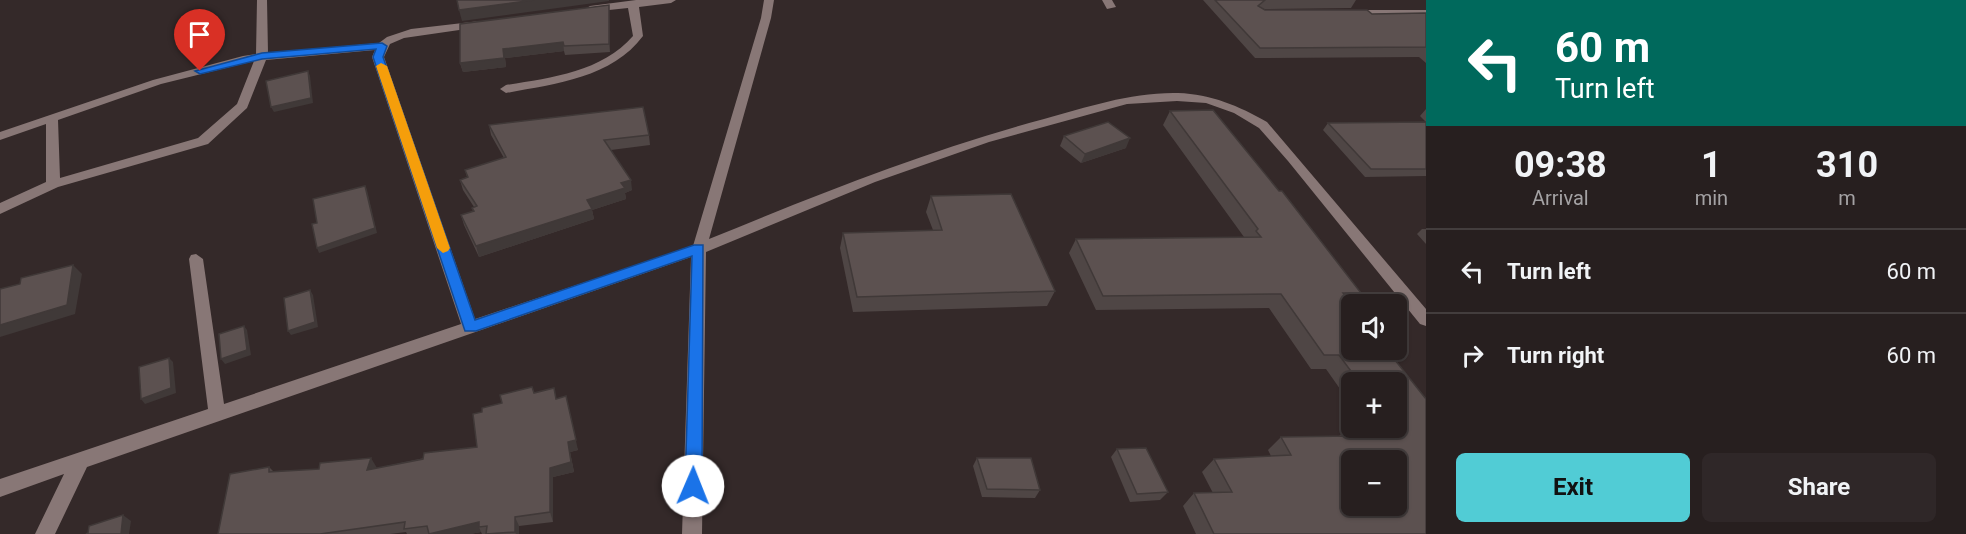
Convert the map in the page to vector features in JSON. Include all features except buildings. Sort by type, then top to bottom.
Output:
[{"type":"street","points":[[0,209],[53,184],[203,141],[243,105],[262,56],[262,0]]},
{"type":"street","points":[[578,11],[671,0]]},
{"type":"street","points":[[692,534],[699,249],[766,18],[769,0]]},
{"type":"street","points":[[506,89],[576,76],[624,51],[633,44],[638,36],[633,8],[636,3]]},
{"type":"street","points":[[1343,13],[1426,13]]},
{"type":"street","points":[[470,327],[378,57],[382,46],[391,39],[406,34],[498,22]]},
{"type":"street","points":[[0,136],[157,82],[262,56],[382,46]]},
{"type":"street","points":[[0,488],[699,249],[870,180],[985,139],[1126,100],[1177,97],[1207,100],[1238,110],[1263,125],[1293,158],[1426,320]]},
{"type":"street","points":[[52,118],[53,184]]},
{"type":"street","points":[[196,259],[217,413]]},
{"type":"street","points":[[45,534],[81,460]]},
{"type":"slow traffic","points":[[381,66],[443,248]]},
{"type":"route","points":[[200,71],[262,56],[382,46],[378,57],[470,327],[699,249],[693,486]]}]
